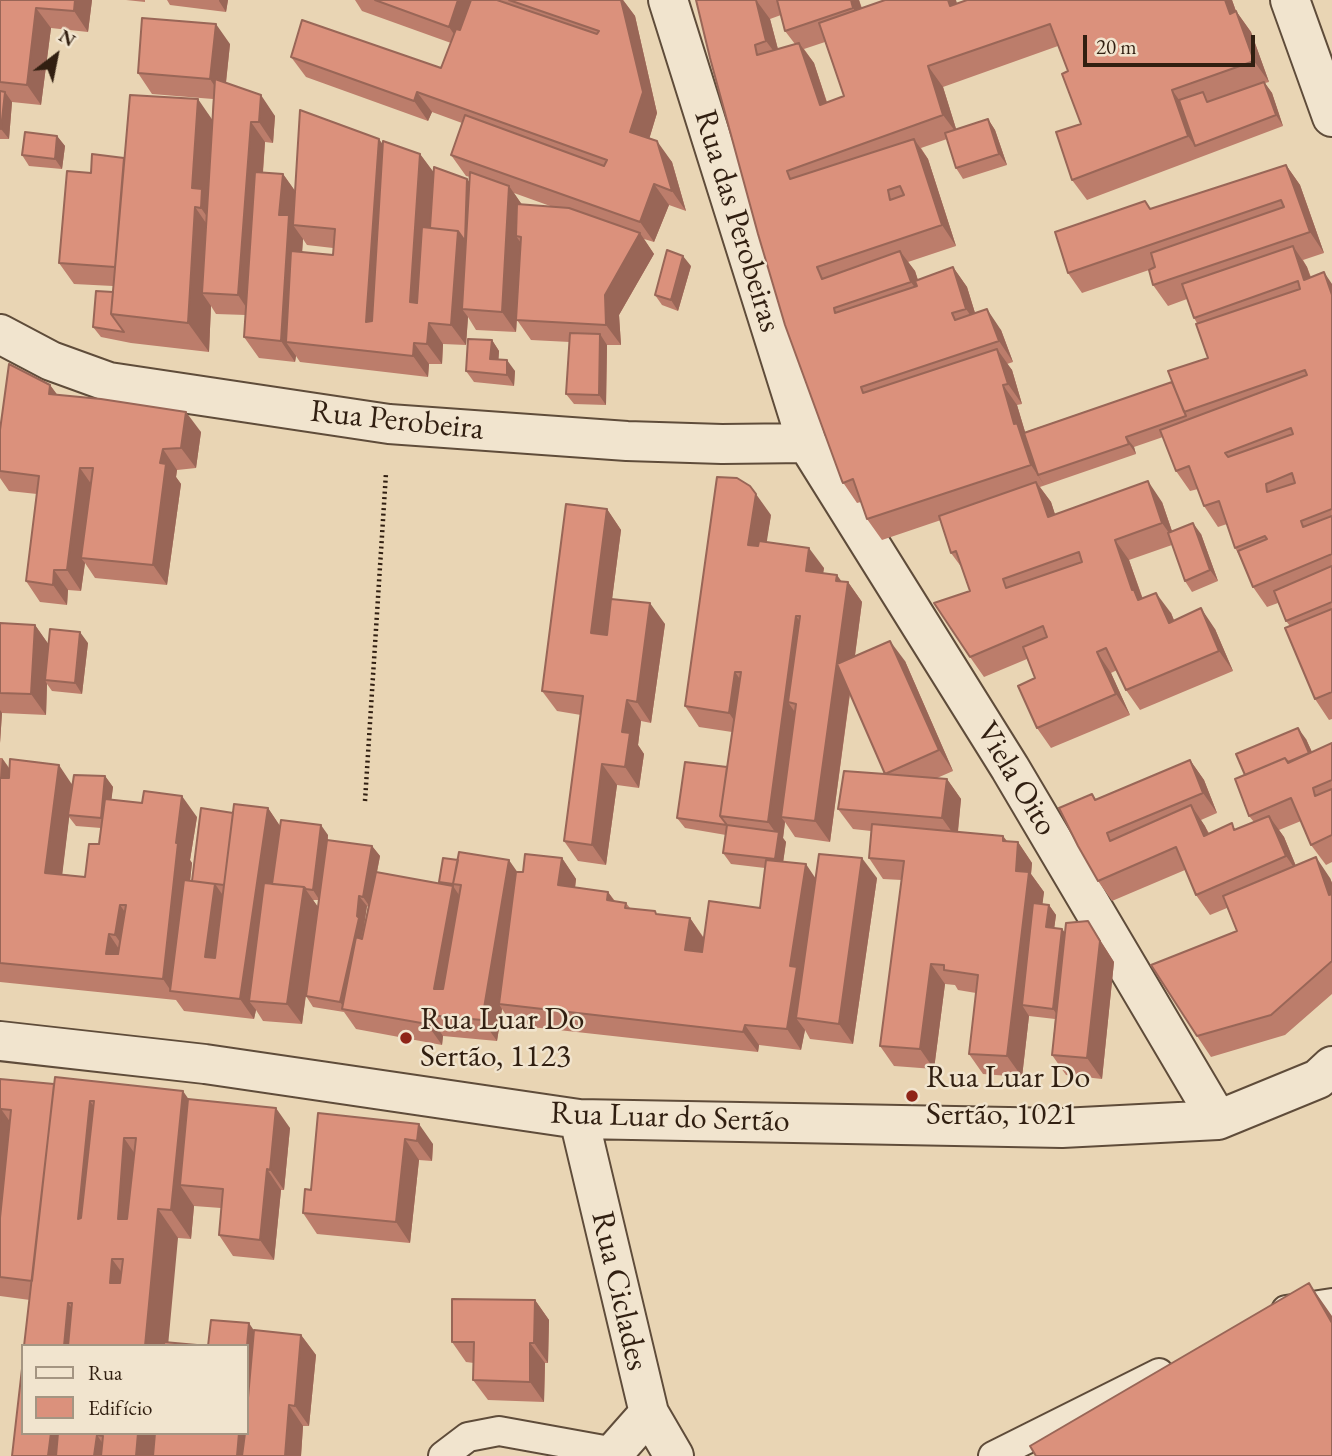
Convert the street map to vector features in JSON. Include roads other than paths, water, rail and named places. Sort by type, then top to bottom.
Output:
[{"type":"street","name":"Rua das Perobeiras","points":[[668,0],[807,443]]},
{"type":"street","points":[[1290,0],[1321,54],[1332,117]]},
{"type":"street","name":"Rua Perobeira","points":[[0,334],[51,361],[109,382],[389,424],[627,441],[807,443]]},
{"type":"street","name":"Viela Oito","points":[[807,443],[1010,768],[1218,1120]]},
{"type":"street","name":"Rua Luar do Sertão","points":[[0,1041],[205,1064],[579,1119],[1062,1128],[1218,1120],[1318,1079],[1332,1066]]},
{"type":"street","name":"Rua Ciclades","points":[[579,1119],[649,1413],[674,1456]]},
{"type":"street","points":[[613,1454],[649,1413]]},
{"type":"lane","points":[[1264,1321],[1289,1309],[1332,1303]]},
{"type":"lane","points":[[993,1456],[1178,1364]]},
{"type":"lane","points":[[443,1456],[468,1437],[499,1431],[613,1454]]},
{"type":"place","name":"Rua Luar Do Sertão, 1123","points":[[406,1038]]},
{"type":"place","name":"Rua Luar Do Sertão, 1021","points":[[912,1096]]}]
